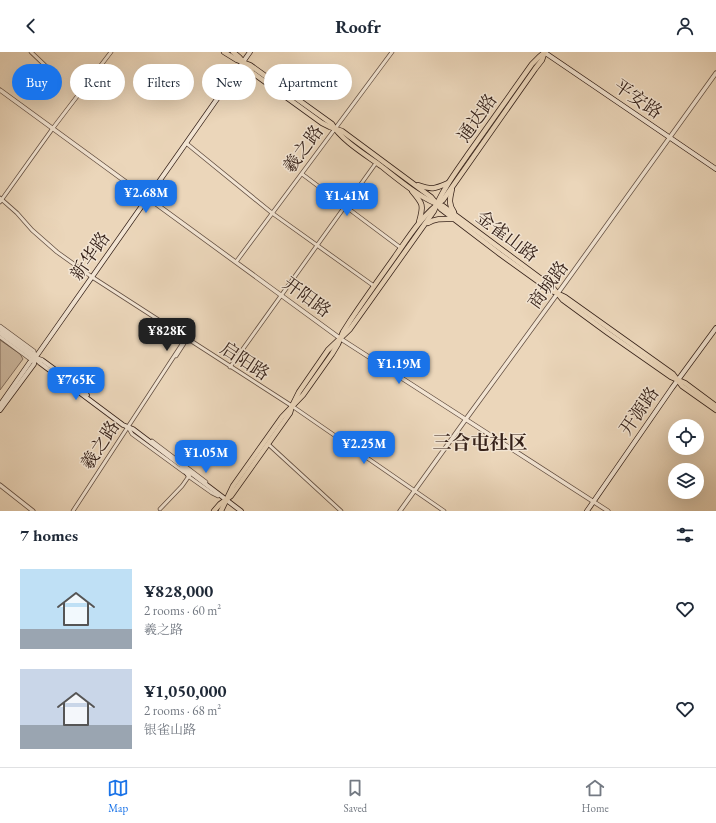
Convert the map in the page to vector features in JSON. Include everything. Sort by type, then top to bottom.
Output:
[{"type":"main road","name":"金雀山路","points":[[224,52],[243,62]]},
{"type":"main road","name":"金雀山路","points":[[233,52],[253,72],[322,122],[330,127],[342,131],[431,197],[441,209],[519,268],[550,290],[565,297],[673,374],[682,386],[716,410]]},
{"type":"main road","name":"新华路","points":[[0,405],[30,362],[35,358],[250,52]]},
{"type":"main road","name":"平安路","points":[[545,52],[716,169]]},
{"type":"main road","name":"通达路","points":[[341,339],[343,332],[350,321],[418,224],[431,209],[443,200],[451,184],[538,64],[545,52]]},
{"type":"main road","name":"金雀山路","points":[[334,128],[345,139],[376,163],[410,188],[443,206],[552,287],[558,294]]},
{"type":"main road","points":[[412,183],[428,189],[451,184],[450,206],[459,218]]},
{"type":"main road","points":[[410,188],[421,203],[421,214],[418,224]]},
{"type":"main road","name":"通达路","points":[[214,511],[220,504],[232,496],[290,413],[299,392],[328,350],[350,329],[434,211],[437,204]]},
{"type":"main road","points":[[422,228],[430,221],[438,219],[454,219]]},
{"type":"main road","name":"开源路","points":[[587,511],[716,328]]},
{"type":"main road","points":[[0,329],[33,354],[40,363],[122,424],[133,429],[181,467],[241,511]]},
{"type":"main road","points":[[0,333],[31,356],[42,360],[83,390],[87,395],[128,427]]},
{"type":"main road","name":"新华路","points":[[0,410],[34,364],[35,358]]},
{"type":"main road","name":"金雀山路","points":[[678,380],[685,383],[716,406]]},
{"type":"main road","name":"通达路","points":[[221,511],[233,486],[282,417],[292,406]]},
{"type":"main road","points":[[181,467],[188,468]]},
{"type":"main road","points":[[181,467],[189,476]]},
{"type":"street","points":[[31,52],[44,64]]},
{"type":"street","points":[[1,200],[53,128],[111,52]]},
{"type":"street","name":"羲之路","points":[[236,262],[302,174],[334,128],[392,52]]},
{"type":"street","name":"商城路","points":[[400,511],[716,73]]},
{"type":"street","name":"开阳路","points":[[0,90],[341,339],[608,511]]},
{"type":"street","points":[[186,143],[272,213],[374,286]]},
{"type":"street","points":[[230,367],[376,163]]},
{"type":"street","points":[[302,174],[401,248]]},
{"type":"street","name":"启阳路","points":[[1,200],[17,213],[32,230],[57,252],[92,277],[292,406],[444,511]]},
{"type":"street","points":[[0,326],[34,351],[35,358],[30,359],[0,337]]},
{"type":"street","name":"羲之路","points":[[73,511],[186,338]]},
{"type":"street","points":[[128,427],[134,428],[188,468],[216,490],[219,495]]},
{"type":"street","points":[[128,427],[132,434],[212,493],[219,495]]},
{"type":"street","points":[[268,444],[341,511]]},
{"type":"street","points":[[160,509],[182,486],[189,476]]},
{"type":"street","points":[[0,485],[33,511]]},
{"type":"shaded area","points":[[0,340],[20,354],[23,359],[0,390]]},
{"type":"district","name":"三合屯社区","points":[[480,442]]}]
